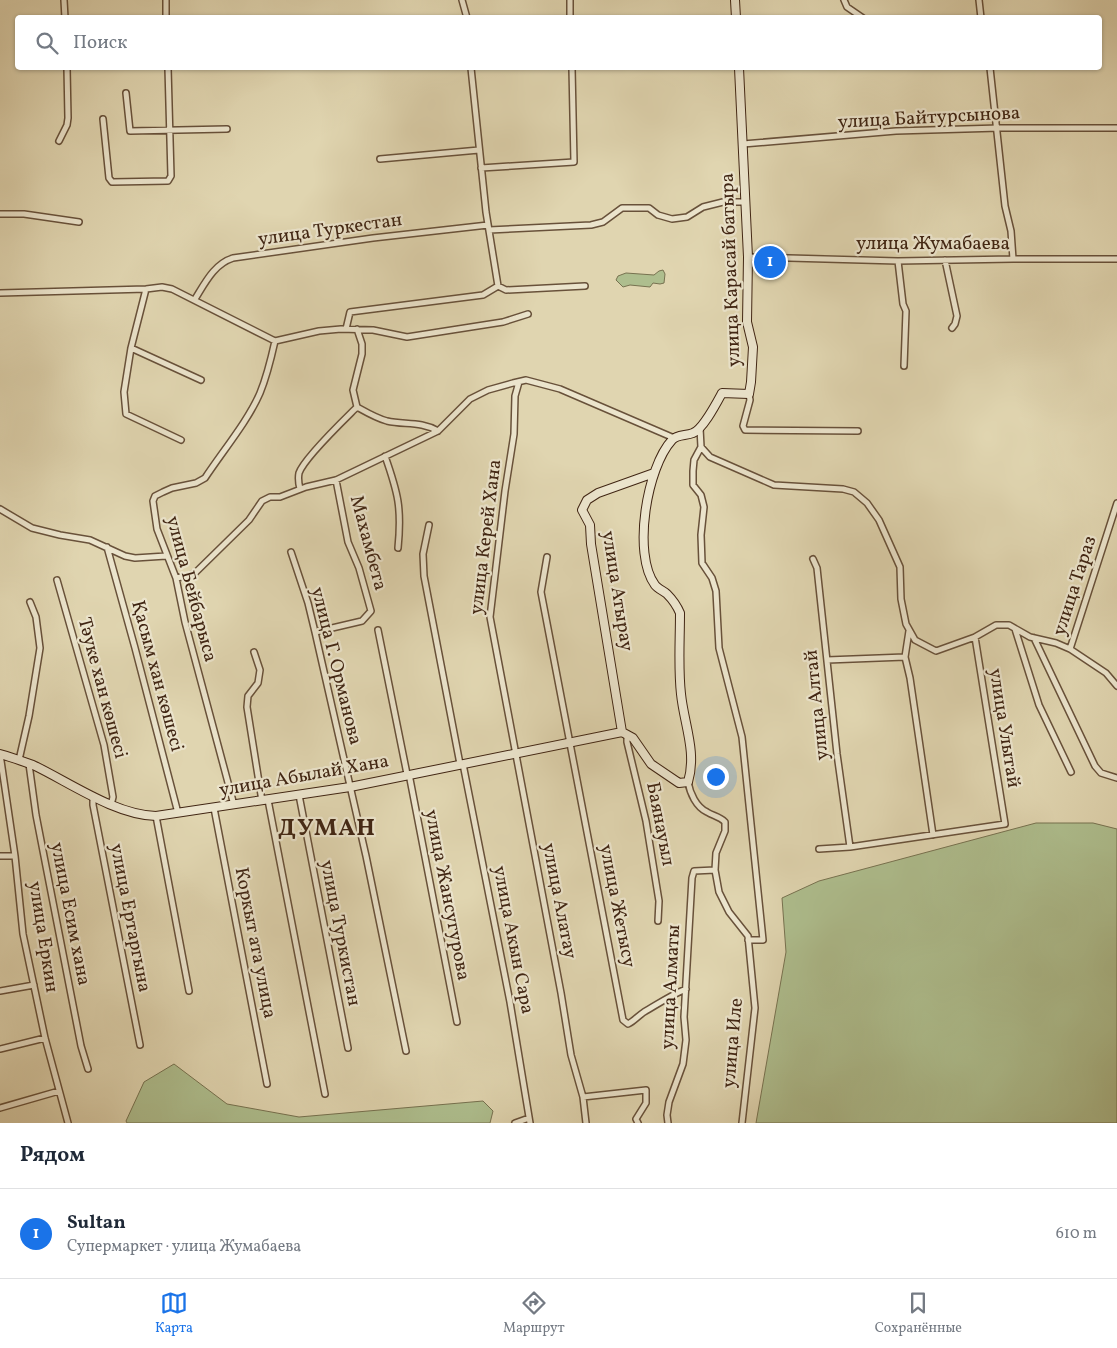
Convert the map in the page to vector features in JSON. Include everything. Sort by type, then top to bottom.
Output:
[{"type":"street","points":[[64,0],[65,15]]},
{"type":"street","points":[[166,0],[166,15]]},
{"type":"street","points":[[462,0],[466,15]]},
{"type":"street","points":[[570,0],[570,15]]},
{"type":"street","points":[[736,0],[736,15]]},
{"type":"street","points":[[844,0],[848,7],[859,15]]},
{"type":"street","points":[[979,0],[981,15]]},
{"type":"street","points":[[59,141],[67,125],[68,118],[67,70]]},
{"type":"street","points":[[103,119],[109,178],[112,182],[168,181],[172,176],[168,70]]},
{"type":"street","points":[[471,70],[481,168],[498,286]]},
{"type":"street","points":[[481,168],[574,162],[572,70]]},
{"type":"street","name":"улица Карасай батыра","points":[[700,428],[722,393],[748,394],[751,382],[752,347],[747,322],[748,257],[739,70]]},
{"type":"street","points":[[990,70],[1005,206],[1011,231],[1013,258]]},
{"type":"street","points":[[126,93],[130,131],[227,128]]},
{"type":"street","name":"улица Байтурсынова","points":[[743,144],[896,131],[997,128],[1117,128]]},
{"type":"street","points":[[380,159],[479,150]]},
{"type":"street","name":"улица Туркестан","points":[[195,299],[208,278],[220,265],[234,258],[373,238],[489,228],[591,225],[603,222],[622,208],[649,208],[658,216],[672,219],[688,217],[703,207],[723,202],[745,202]]},
{"type":"street","points":[[0,214],[24,214],[79,222]]},
{"type":"street","name":"улица Жумабаева","points":[[748,257],[898,261],[1013,258],[1117,259]]},
{"type":"street","points":[[945,260],[956,316],[955,324],[952,328]]},
{"type":"street","points":[[898,261],[903,304],[906,311],[904,366]]},
{"type":"street","points":[[498,286],[506,290],[585,286]]},
{"type":"street","points":[[346,329],[350,312],[483,295],[498,286]]},
{"type":"street","points":[[0,293],[172,288],[275,341],[319,331],[346,329],[407,337],[503,322],[528,314]]},
{"type":"street","points":[[146,289],[131,348],[124,392],[126,414],[181,440]]},
{"type":"street","points":[[357,329],[362,344],[362,354],[353,390],[357,407]]},
{"type":"street","name":"улица Бейбарыса","points":[[234,805],[185,622],[176,578],[157,529],[153,501],[155,496],[172,488],[196,483],[204,478],[260,395],[270,367],[275,341]]},
{"type":"street","points":[[131,348],[201,380]]},
{"type":"street","points":[[176,578],[188,576],[196,572],[249,520],[262,501],[270,497],[280,497],[300,489],[336,480],[438,431],[470,399],[488,390],[526,380],[560,389],[674,438]]},
{"type":"street","name":"улица Керей Хана","points":[[515,754],[490,617],[505,491],[514,434],[515,396],[519,382]]},
{"type":"street","points":[[748,394],[750,400],[743,426],[745,430],[858,431]]},
{"type":"street","points":[[357,407],[384,420],[399,423],[410,422],[438,431]]},
{"type":"street","points":[[300,489],[299,474],[306,462],[357,407]]},
{"type":"street","points":[[625,733],[633,738],[651,764],[679,783],[688,782],[692,770],[689,736],[681,694],[680,613],[675,603],[667,594],[655,586],[648,571],[644,546],[644,520],[654,473],[665,449],[674,438],[694,433],[700,428]]},
{"type":"street","points":[[700,428],[700,447],[694,460],[693,485],[701,495],[704,507],[701,535],[702,563],[712,578],[716,591],[719,648],[742,738],[752,826],[762,940],[748,940]]},
{"type":"street","points":[[700,447],[710,457],[774,485],[843,489],[854,492],[867,503],[879,520],[900,567],[906,624],[915,640],[936,651],[975,637],[996,625],[1009,626],[1034,638],[1070,649],[1106,673],[1117,686]]},
{"type":"street","points":[[385,456],[396,487],[399,504],[398,548]]},
{"type":"street","name":"улица Атырау","points":[[625,733],[591,544],[590,525],[582,510],[587,500],[598,493],[654,473]]},
{"type":"street","name":"Махамбета","points":[[315,632],[362,621],[372,612],[359,568],[348,542],[336,480]]},
{"type":"street","name":"улица Тараз","points":[[1070,649],[1117,503]]},
{"type":"street","points":[[0,509],[32,528],[90,540],[125,556],[135,558],[166,556]]},
{"type":"street","name":"улица Акын Сара","points":[[429,525],[423,554],[424,576],[510,1002],[530,1121]]},
{"type":"street","name":"Қасым хан көшесі","points":[[107,547],[178,813]]},
{"type":"street","name":"улица Г. Орманова","points":[[291,552],[308,603],[315,632],[366,856],[406,1052]]},
{"type":"street","points":[[547,557],[541,592],[570,743]]},
{"type":"street","name":"улица Алтай","points":[[813,559],[817,568],[837,754],[850,847]]},
{"type":"street","name":"Тәуке хан көшесі","points":[[58,580],[104,745],[113,797],[111,804]]},
{"type":"street","points":[[19,760],[40,648],[36,616],[30,602]]},
{"type":"street","points":[[1015,629],[1040,705],[1071,772]]},
{"type":"street","name":"улица Жансугурова","points":[[378,630],[457,1022]]},
{"type":"street","points":[[819,849],[850,847],[933,835],[910,678],[905,657],[909,630]]},
{"type":"street","name":"улица Улытай","points":[[933,835],[1005,824],[975,637]]},
{"type":"street","points":[[1034,638],[1094,766],[1101,773],[1117,778]]},
{"type":"street","points":[[254,652],[260,670],[258,683],[248,696],[247,707],[325,1094]]},
{"type":"street","points":[[827,660],[905,657]]},
{"type":"street","name":"улица Абылай Хана","points":[[0,754],[29,764],[111,804],[144,816],[156,816],[350,787],[408,774],[625,733]]},
{"type":"street","name":"Баянауыл","points":[[625,733],[647,830],[658,901],[658,921]]},
{"type":"street","name":"улица Жетысу","points":[[570,743],[624,1020],[628,1024],[633,1022],[644,1012],[654,1008],[668,997],[686,989]]},
{"type":"street","name":"улица Еркин","points":[[0,754],[16,856],[23,934],[45,1038],[68,1123]]},
{"type":"street","name":"улица Алатау","points":[[515,754],[561,993],[571,1055],[583,1097],[586,1123]]},
{"type":"street","name":"улица Есим хана","points":[[29,764],[36,816],[48,879],[81,1046],[88,1069]]},
{"type":"street","name":"улица Иле","points":[[688,782],[689,791],[697,804],[706,812],[719,816],[724,822],[725,830],[716,853],[715,870],[719,892],[728,912],[748,936],[755,1008],[742,1123]]},
{"type":"street","name":"улица Туркистан","points":[[299,795],[348,1048]]},
{"type":"street","name":"улица Ертаргына","points":[[93,796],[103,859],[140,1045]]},
{"type":"street","points":[[0,804],[7,804]]},
{"type":"street","name":"Коркыт ата улица","points":[[214,808],[267,1084]]},
{"type":"street","points":[[156,816],[189,991]]},
{"type":"street","points":[[0,856],[16,856]]},
{"type":"street","name":"улица Алматы","points":[[668,1123],[669,1102],[683,1064],[686,1040],[684,1017],[692,878],[694,871],[715,870]]},
{"type":"street","points":[[0,991],[34,986]]},
{"type":"street","points":[[0,1049],[45,1038]]},
{"type":"street","points":[[583,1097],[646,1090],[646,1103],[636,1119],[638,1123]]},
{"type":"street","points":[[0,1108],[58,1091]]},
{"type":"street","points":[[515,1123],[530,1121]]},
{"type":"green space","points":[[663,270],[665,274],[664,283],[653,283],[650,287],[630,285],[623,287],[616,280],[618,276],[626,273],[654,275]]},
{"type":"green space","points":[[1036,823],[1093,823],[1117,829],[1117,1123],[756,1123],[786,952],[782,898],[819,881]]},
{"type":"green space","points":[[174,1064],[227,1104],[299,1117],[483,1101],[493,1111],[490,1123],[127,1123],[126,1121],[144,1082]]},
{"type":"place","name":"Sultan","points":[[770,262]]},
{"type":"district","name":"ДУМАН","points":[[327,829]]}]
